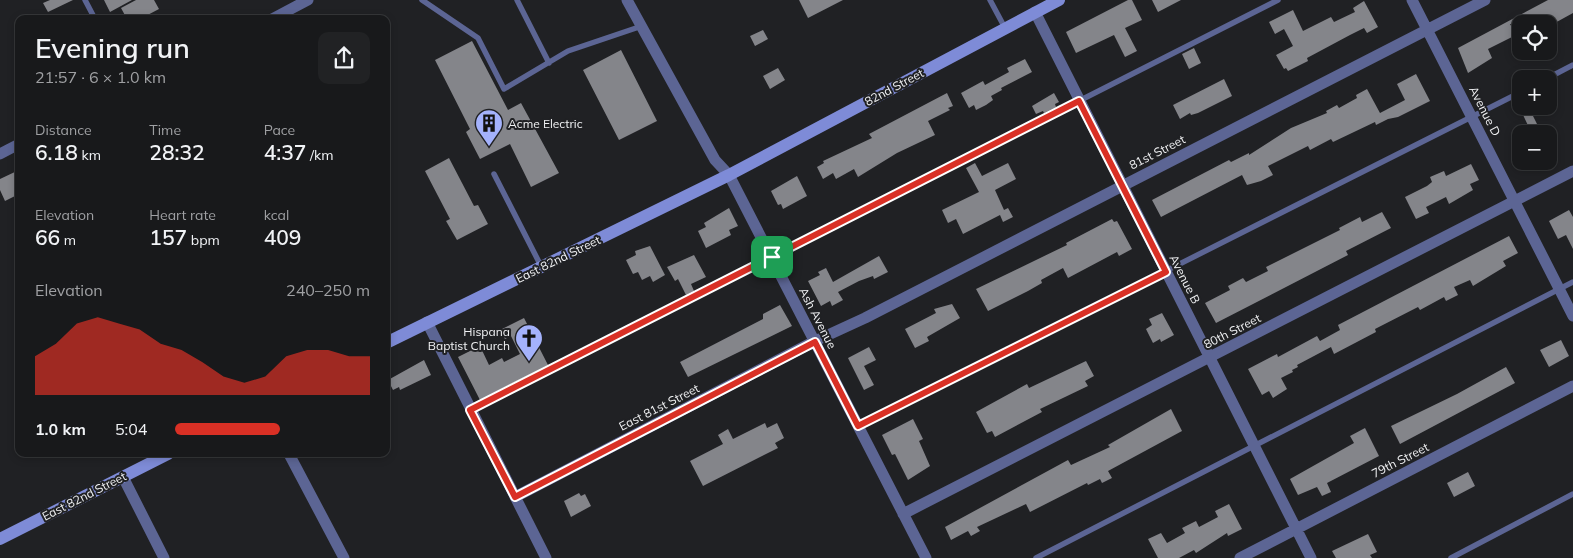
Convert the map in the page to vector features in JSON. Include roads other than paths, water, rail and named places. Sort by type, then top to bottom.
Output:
[{"type":"street","points":[[280,15],[308,0]]},
{"type":"street","name":"Ash Avenue","points":[[627,0],[715,160],[729,175],[926,558]]},
{"type":"street","name":"82nd Street","points":[[729,175],[1059,0]]},
{"type":"street","name":"Avenue D","points":[[1412,0],[1573,316]]},
{"type":"street","name":"81st Street","points":[[815,342],[1485,0]]},
{"type":"street","name":"Avenue B","points":[[1035,12],[1311,558]]},
{"type":"street","points":[[0,154],[15,146]]},
{"type":"street","name":"80th Street","points":[[903,514],[1573,172]]},
{"type":"street","name":"East 82nd Street","points":[[390,341],[729,175]]},
{"type":"street","points":[[427,322],[546,558]]},
{"type":"street","name":"East 81st Street","points":[[515,497],[815,342]]},
{"type":"street","name":"79th Street","points":[[1240,558],[1573,386]]},
{"type":"street","name":"East 82nd Street","points":[[0,539],[162,457]]},
{"type":"street","points":[[291,457],[344,558]]},
{"type":"street","points":[[123,477],[164,558]]},
{"type":"lane","points":[[85,0],[92,15]]},
{"type":"lane","points":[[422,0],[478,38],[504,89],[568,51],[642,26]]},
{"type":"lane","points":[[517,0],[550,63]]},
{"type":"lane","points":[[990,0],[1005,28]]},
{"type":"lane","points":[[470,410],[1278,0]]},
{"type":"lane","points":[[1557,73],[1573,65]]},
{"type":"lane","points":[[858,426],[1512,97]]},
{"type":"lane","points":[[494,174],[541,266]]},
{"type":"lane","points":[[1036,558],[1573,282]]},
{"type":"lane","points":[[1451,558],[1573,494]]},
{"type":"place","name":"Acme Electric","points":[[489,147]]},
{"type":"place","name":"Hispana Baptist Church","points":[[529,362]]}]
